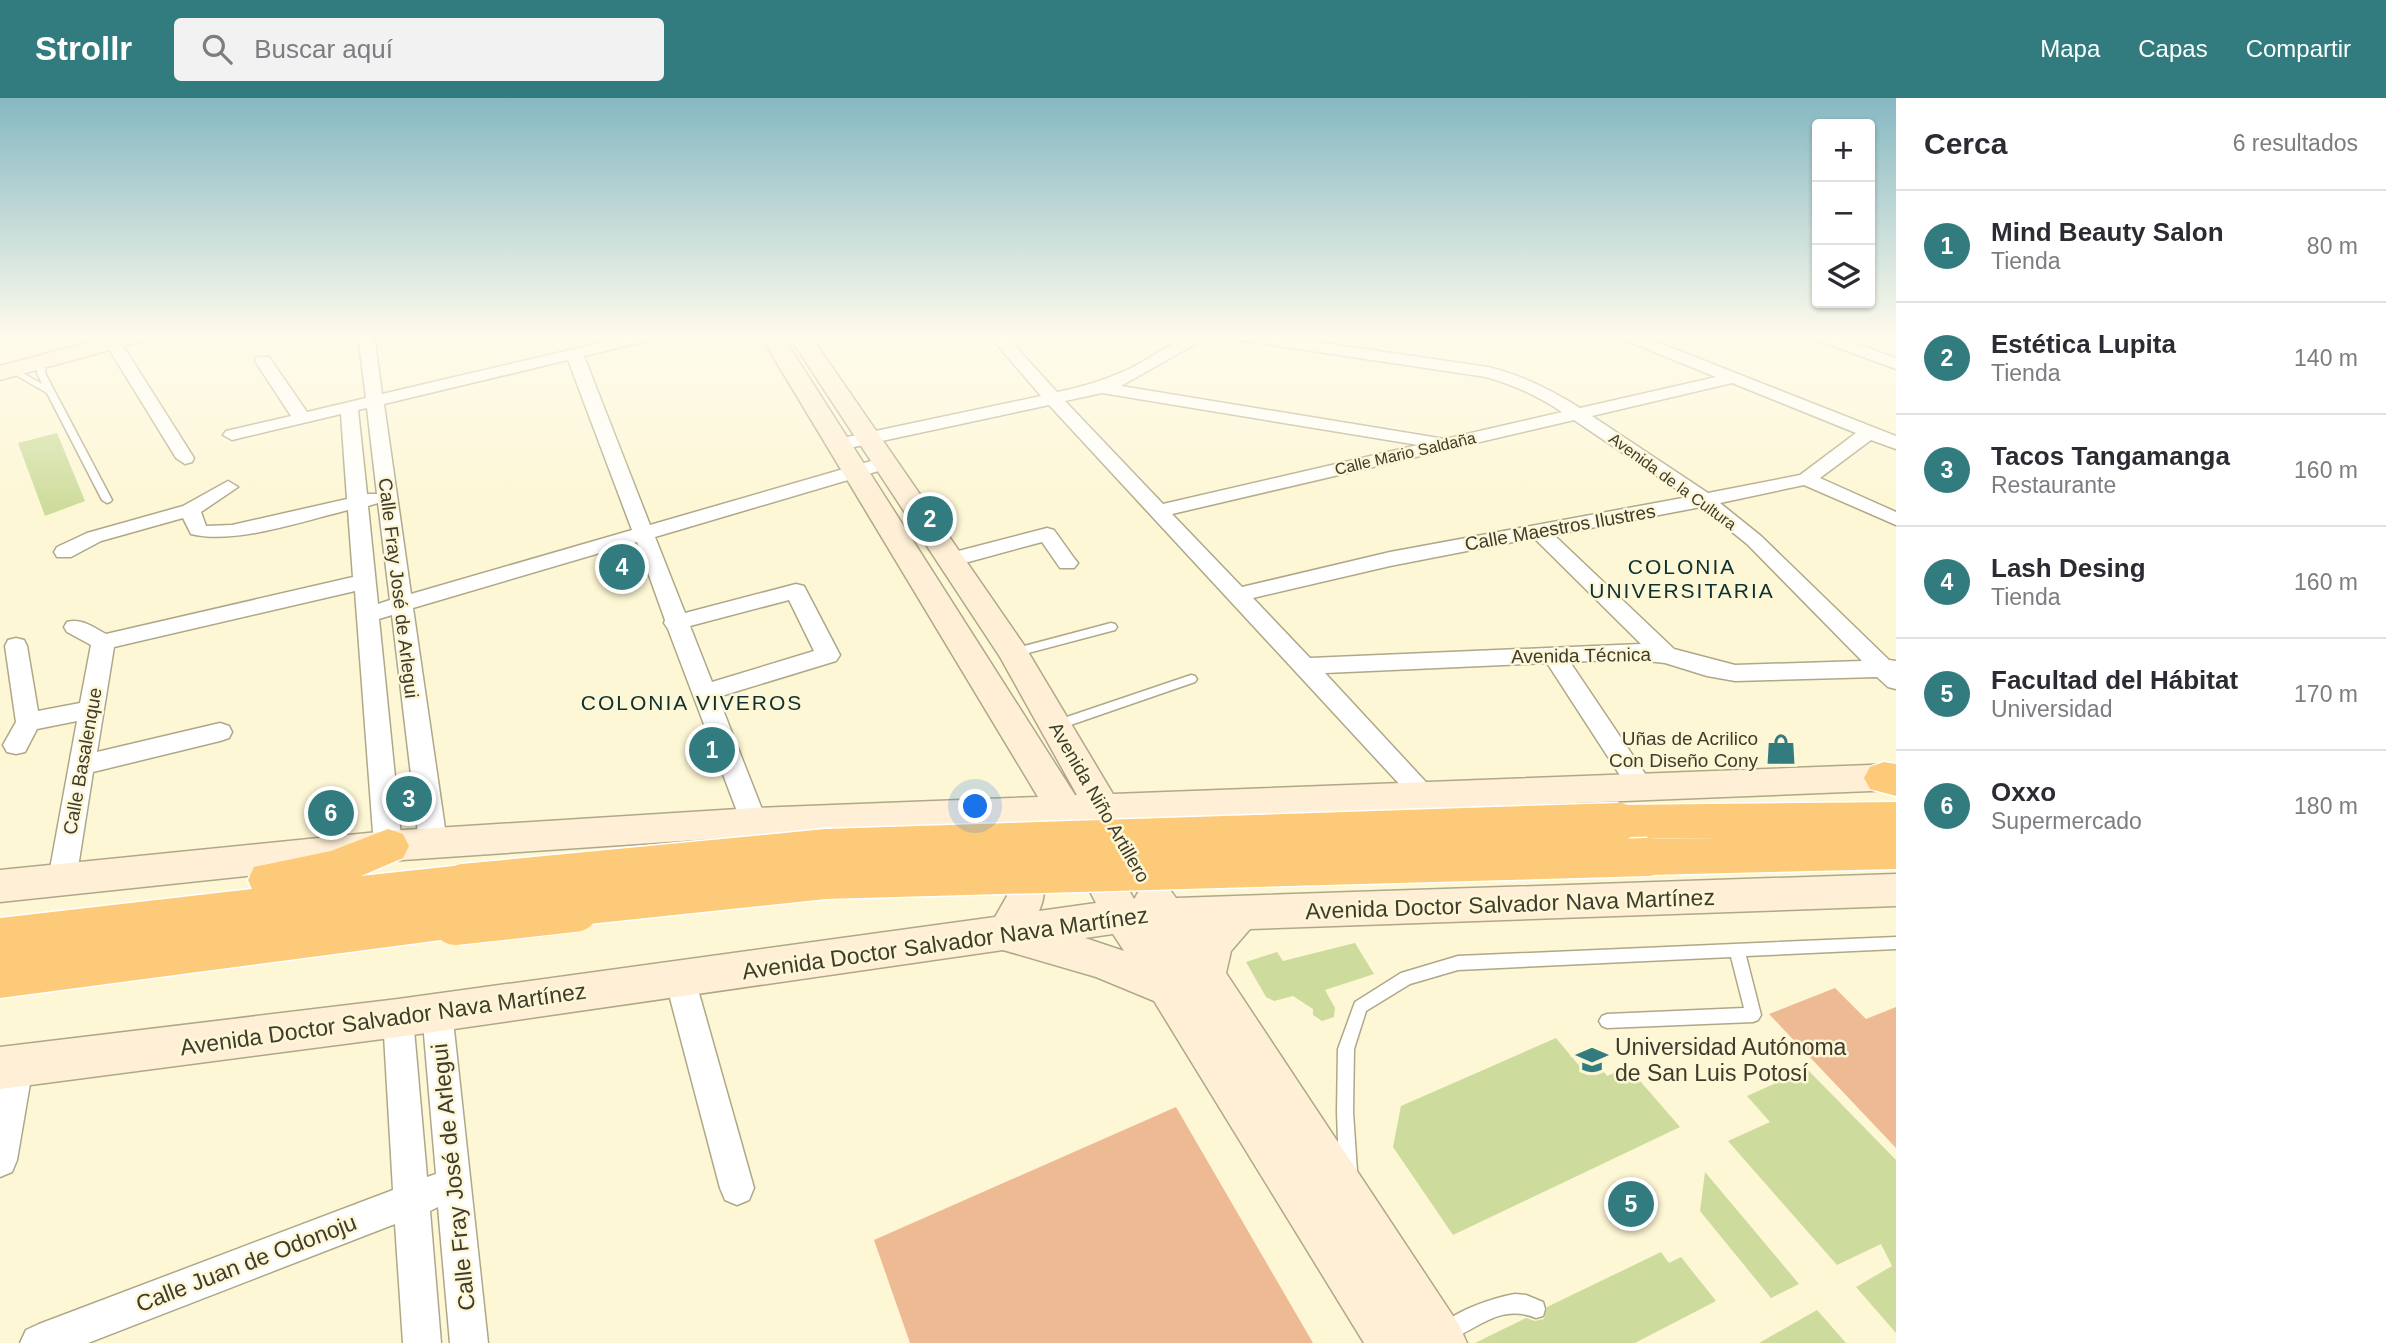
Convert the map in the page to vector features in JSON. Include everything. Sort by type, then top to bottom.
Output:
[{"type":"highway","name":"Avenida Doctor Salvador Nava Martínez","points":[[0,977],[459,901],[827,848],[1630,805],[1896,819]]},
{"type":"highway","points":[[0,913],[313,875],[345,865],[388,846]]},
{"type":"highway","name":"Avenida Doctor Salvador Nava Martínez","points":[[0,938],[459,901],[824,880],[1896,851]]},
{"type":"main road","name":"Avenida Niño Artillero","points":[[816,393],[854,441],[885,463],[1013,653],[1104,809],[1143,915]]},
{"type":"main road","name":"Avenida Niño Artillero","points":[[829,393],[854,441],[855,471],[1065,810],[1143,915],[1188,984],[1393,1343]]},
{"type":"main road","name":"Avenida Doctor Salvador Nava Martínez","points":[[0,886],[433,842],[754,822],[1424,794],[1630,805],[1892,779]]},
{"type":"main road","points":[[1220,804],[1218,827],[1224,859],[1250,887],[1293,910]]},
{"type":"main road","points":[[977,812],[1003,826],[1022,858],[1026,898],[999,933],[1061,947],[1188,984],[1214,941],[1241,912]]},
{"type":"main road","name":"Avenida Doctor Salvador Nava Martínez","points":[[8,1067],[1143,915],[1729,898],[1896,890]]},
{"type":"main road","name":"Avenida Niño Artillero","points":[[1188,984],[1349,1201],[1440,1340]]},
{"type":"street","points":[[144,393],[185,458]]},
{"type":"street","points":[[285,393],[302,418]]},
{"type":"street","name":"Calle Fray José de Arlegui","points":[[374,393],[433,842]]},
{"type":"street","points":[[232,435],[408,393]]},
{"type":"street","points":[[589,393],[754,822]]},
{"type":"street","points":[[1048,393],[1424,794]]},
{"type":"street","points":[[854,441],[1077,393]]},
{"type":"street","points":[[1138,393],[1443,444]]},
{"type":"street","name":"Avenida de la Cultura","points":[[1541,393],[1577,412],[1705,500],[1754,540],[1892,672]]},
{"type":"street","name":"Calle Mario Saldaña","points":[[1158,512],[1664,393]]},
{"type":"street","points":[[1771,393],[1896,443]]},
{"type":"street","name":"Calle Fray José de Arlegui","points":[[349,406],[388,846]]},
{"type":"street","name":"Calle Maestros Ilustres","points":[[1238,595],[1391,559],[1806,479],[1870,432]]},
{"type":"street","points":[[369,614],[885,463]]},
{"type":"street","points":[[1806,479],[1896,519]]},
{"type":"street","points":[[64,552],[94,537],[190,510],[228,487]]},
{"type":"street","points":[[190,510],[198,530],[211,533],[232,531],[387,496]]},
{"type":"street","points":[[1537,530],[1666,655]]},
{"type":"street","points":[[950,561],[1047,534],[1067,563]]},
{"type":"street","points":[[75,627],[103,642],[366,581]]},
{"type":"street","points":[[676,623],[796,591],[828,655],[704,693]]},
{"type":"street","name":"Calle Basalenque","points":[[62,880],[103,642]]},
{"type":"street","points":[[16,646],[29,722],[16,745]]},
{"type":"street","name":"Avenida Técnica","points":[[1305,666],[1630,651],[1666,655],[1707,668],[1735,673],[1892,672]]},
{"type":"street","points":[[1553,654],[1630,805]]},
{"type":"street","points":[[29,722],[91,710]]},
{"type":"street","points":[[82,765],[220,732]]},
{"type":"street","points":[[680,979],[737,1188]]},
{"type":"street","name":"Calle Fray José de Arlegui","points":[[418,1014],[454,1184],[470,1343]]},
{"type":"street","name":"Calle Fray José de Arlegui","points":[[418,1014],[411,1200],[422,1343]]},
{"type":"street","points":[[0,1160],[8,1067]]},
{"type":"street","name":"Calle Juan de Odonoju","points":[[38,1343],[454,1184]]},
{"type":"lane","points":[[54,394],[107,500]]},
{"type":"lane","points":[[1013,653],[1111,627]]},
{"type":"lane","points":[[1056,724],[1191,679]]},
{"type":"lane","points":[[1349,1201],[1345,1112],[1346,1049],[1360,1007],[1406,978],[1458,963],[1896,943]]},
{"type":"lane","points":[[1607,1021],[1754,1015],[1737,950]]},
{"type":"lane","points":[[1440,1340],[1478,1313],[1510,1304],[1530,1304],[1536,1308]]},
{"type":"shaded area","points":[[1835,988],[1866,1019],[1896,1007],[1896,1148],[1769,1014]]},
{"type":"shaded area","points":[[1176,1107],[1313,1343],[910,1343],[874,1240]]},
{"type":"building","points":[[57,433],[85,501],[45,516],[18,443]]},
{"type":"building","points":[[1355,943],[1374,974],[1325,990],[1335,1008],[1334,1017],[1322,1021],[1313,1015],[1313,1009],[1293,996],[1274,1001],[1266,997],[1246,962],[1277,952],[1283,961]]},
{"type":"building","points":[[1556,1038],[1587,1075],[1602,1069],[1607,1076],[1628,1067],[1680,1127],[1453,1235],[1393,1147],[1401,1106]]},
{"type":"building","points":[[1807,1069],[1896,1160],[1896,1333],[1856,1287],[1892,1266],[1881,1244],[1837,1265],[1728,1141],[1770,1122],[1747,1096]]},
{"type":"building","points":[[1705,1172],[1799,1284],[1771,1298],[1700,1211]]},
{"type":"building","points":[[1661,1252],[1669,1263],[1681,1257],[1716,1301],[1635,1343],[1475,1343],[1526,1318],[1535,1321],[1544,1319],[1547,1307]]},
{"type":"building","points":[[1817,1310],[1846,1343],[1759,1343]]},
{"type":"place","name":"Estética Lupita","points":[[930,519]]},
{"type":"place","name":"Lash Desing","points":[[622,567]]},
{"type":"place","name":"Uñas de Acrilico Con Diseño Cony","points":[[1781,749]]},
{"type":"place","name":"Mind Beauty Salon","points":[[712,750]]},
{"type":"place","name":"Tacos Tangamanga","points":[[409,799]]},
{"type":"place","name":"Oxxo","points":[[331,813]]},
{"type":"place","name":"Universidad Autónoma de San Luis Potosí","points":[[1592,1060]]},
{"type":"place","name":"Facultad del Hábitat","points":[[1631,1204]]},
{"type":"district","name":"COLONIA UNIVERSITARIA","points":[[1682,579]]},
{"type":"district","name":"COLONIA VIVEROS","points":[[692,703]]}]
